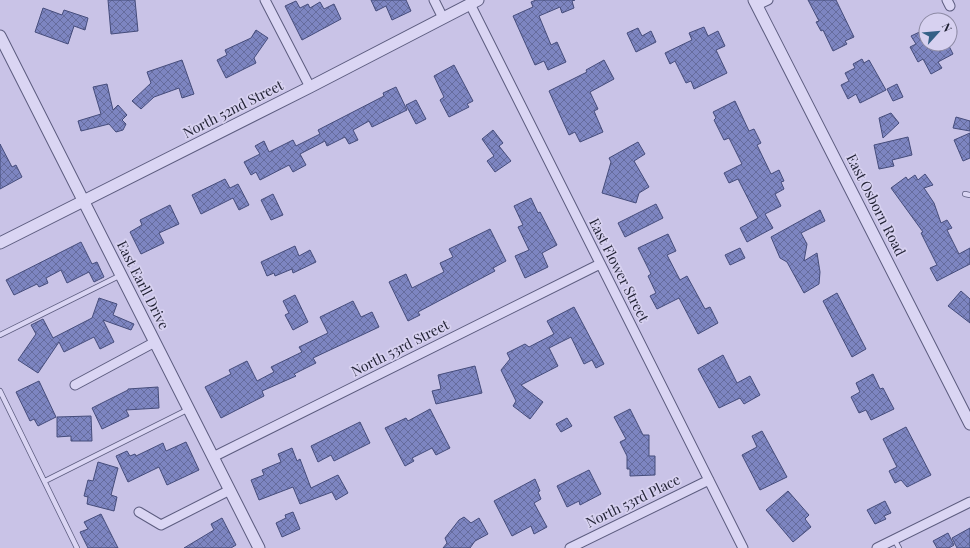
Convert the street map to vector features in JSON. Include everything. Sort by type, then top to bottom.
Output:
[{"type":"street","points":[[265,0],[310,87]]},
{"type":"street","points":[[434,0],[443,18]]},
{"type":"street","points":[[756,3],[768,0]]},
{"type":"street","name":"North 52nd Street","points":[[0,243],[310,87],[474,2]]},
{"type":"street","name":"East Flower Street","points":[[474,2],[600,264],[743,548]]},
{"type":"street","name":"East Osborn Road","points":[[756,3],[970,424]]},
{"type":"street","name":"East Earll Drive","points":[[0,36],[259,548]]},
{"type":"street","name":"North 53rd Street","points":[[213,457],[600,264]]},
{"type":"street","points":[[75,385],[155,342]]},
{"type":"street","name":"North 53rd Place","points":[[570,548],[709,480]]},
{"type":"street","points":[[139,512],[160,525],[230,490]]},
{"type":"street","points":[[876,548],[970,502]]},
{"type":"lane","points":[[0,335],[121,275]]},
{"type":"lane","points":[[0,391],[77,548]]},
{"type":"lane","points":[[45,481],[189,409]]},
{"type":"lane","points":[[894,539],[899,548]]},
{"type":"building","points":[[108,0],[135,0],[138,31],[111,34]]},
{"type":"building","points":[[371,0],[406,0],[411,11],[392,20],[386,6],[376,11]]},
{"type":"building","points":[[536,0],[575,0],[572,1],[574,8],[562,13],[560,7],[539,16],[551,45],[557,42],[566,62],[548,70],[544,61],[535,65],[513,16],[533,7],[531,2]]},
{"type":"building","points":[[808,0],[836,0],[854,37],[845,41],[847,44],[833,51],[823,30],[821,31],[816,22],[819,21]]},
{"type":"building","points":[[296,1],[300,8],[308,4],[310,8],[320,2],[324,9],[334,4],[341,19],[302,40],[285,6]]},
{"type":"building","points":[[43,8],[62,15],[64,10],[88,18],[85,30],[74,26],[68,44],[35,32]]},
{"type":"building","points":[[704,27],[708,36],[718,31],[725,46],[716,50],[727,73],[694,89],[691,81],[686,83],[675,61],[670,64],[665,53],[692,40],[689,33]]},
{"type":"building","points":[[638,28],[642,36],[651,31],[656,42],[636,52],[627,33]]},
{"type":"building","points":[[256,30],[268,38],[254,58],[256,63],[226,78],[217,60],[227,55],[225,50],[251,38]]},
{"type":"building","points":[[918,33],[918,52],[952,52],[953,54],[938,62],[942,68],[931,74],[923,59],[918,62],[910,47],[916,44],[911,36]]},
{"type":"building","points":[[862,59],[864,63],[869,60],[886,90],[860,103],[856,94],[848,99],[841,85],[849,81],[845,73],[855,68],[853,64]]},
{"type":"building","points":[[182,60],[194,94],[182,98],[179,88],[154,97],[141,109],[132,101],[151,83],[147,72]]},
{"type":"building","points":[[604,60],[614,79],[590,92],[598,109],[594,111],[603,132],[580,142],[575,132],[569,135],[549,91],[587,72],[586,70]]},
{"type":"building","points":[[454,65],[473,101],[467,104],[469,107],[449,117],[440,100],[444,97],[434,76]]},
{"type":"building","points":[[107,84],[113,110],[118,105],[127,115],[122,120],[126,124],[123,130],[116,132],[109,124],[81,131],[78,121],[101,114],[93,87]]},
{"type":"building","points":[[897,84],[903,97],[893,101],[887,89]]},
{"type":"building","points":[[396,87],[407,110],[372,127],[369,121],[353,130],[358,140],[349,144],[345,137],[327,146],[325,141],[300,154],[306,165],[293,172],[289,165],[260,180],[256,172],[251,175],[244,162],[260,154],[255,146],[264,141],[269,152],[293,140],[296,146],[320,134],[318,130],[384,96],[383,93]]},
{"type":"building","points":[[416,100],[426,119],[416,124],[406,105]]},
{"type":"building","points":[[735,101],[749,131],[754,129],[761,143],[757,145],[771,174],[779,170],[784,181],[781,182],[784,189],[775,194],[781,206],[765,214],[773,228],[747,242],[740,228],[758,218],[738,179],[729,183],[724,173],[742,164],[729,138],[724,140],[714,120],[716,118],[713,112]]},
{"type":"building","points":[[891,113],[899,123],[883,138],[879,118]]},
{"type":"building","points":[[956,117],[970,121],[970,131],[953,128]]},
{"type":"building","points":[[493,130],[503,143],[499,146],[511,161],[495,172],[487,161],[494,156],[482,139]]},
{"type":"building","points":[[970,133],[970,158],[963,161],[954,140]]},
{"type":"building","points":[[908,137],[912,155],[892,160],[894,166],[879,169],[874,145]]},
{"type":"building","points":[[638,142],[645,154],[634,161],[649,187],[639,193],[636,203],[602,193],[611,162],[609,158]]},
{"type":"building","points":[[0,144],[12,167],[16,165],[22,177],[0,189]]},
{"type":"building","points":[[925,174],[933,185],[924,188],[934,203],[941,223],[947,220],[952,228],[947,230],[959,254],[970,248],[970,264],[937,281],[930,268],[937,265],[921,233],[923,232],[891,188],[906,177],[908,180],[915,175],[918,180]]},
{"type":"building","points":[[225,179],[230,188],[238,184],[249,205],[239,210],[233,198],[201,214],[192,195]]},
{"type":"building","points":[[273,194],[283,215],[271,220],[261,200]]},
{"type":"building","points":[[531,198],[557,245],[542,253],[548,267],[525,278],[515,256],[529,250],[518,227],[523,225],[514,206]]},
{"type":"building","points":[[656,204],[663,218],[625,237],[618,223]]},
{"type":"building","points":[[170,205],[179,224],[159,233],[164,243],[141,254],[130,232],[142,225],[140,220]]},
{"type":"building","points":[[820,210],[825,221],[801,233],[807,244],[804,261],[817,253],[820,272],[819,284],[804,293],[787,262],[780,258],[771,237]]},
{"type":"building","points":[[490,229],[506,261],[493,268],[495,271],[418,312],[420,315],[408,321],[389,282],[406,274],[412,288],[444,272],[440,263],[453,257],[449,249]]},
{"type":"building","points":[[668,234],[676,251],[667,255],[680,280],[687,276],[705,309],[710,307],[718,323],[698,334],[679,298],[657,309],[650,296],[656,293],[648,276],[651,274],[638,248]]},
{"type":"building","points":[[81,242],[92,264],[97,262],[104,277],[94,282],[89,272],[67,283],[61,270],[46,278],[48,283],[39,287],[37,284],[14,295],[6,280]]},
{"type":"building","points":[[295,246],[299,256],[310,250],[316,262],[293,273],[292,269],[275,276],[274,273],[267,276],[261,262]]},
{"type":"building","points":[[740,248],[745,258],[730,265],[725,255]]},
{"type":"building","points":[[961,291],[970,299],[970,323],[948,306]]},
{"type":"building","points":[[837,293],[866,349],[852,357],[823,301]]},
{"type":"building","points":[[295,295],[308,322],[293,330],[285,315],[289,313],[283,301]]},
{"type":"building","points":[[99,298],[117,304],[113,315],[134,324],[131,330],[103,320],[114,342],[100,349],[94,337],[64,352],[59,342],[38,373],[18,360],[36,334],[31,325],[43,319],[53,338],[92,318]]},
{"type":"building","points":[[353,301],[361,317],[372,312],[379,327],[313,358],[316,363],[294,374],[296,376],[262,391],[264,396],[221,418],[205,387],[231,374],[229,370],[247,361],[257,381],[274,372],[271,367],[302,352],[299,347],[328,333],[320,317]]},
{"type":"building","points":[[574,307],[604,364],[596,368],[592,360],[584,364],[571,337],[549,348],[558,366],[521,385],[543,402],[530,419],[513,406],[516,401],[501,370],[510,359],[507,353],[525,344],[529,347],[554,334],[547,321]]},
{"type":"building","points":[[723,355],[737,383],[750,376],[760,395],[744,404],[740,398],[719,408],[698,369]]},
{"type":"building","points":[[475,366],[482,393],[436,404],[432,391],[441,389],[438,375]]},
{"type":"building","points":[[873,374],[880,389],[883,388],[894,409],[871,420],[866,410],[859,413],[851,397],[860,392],[856,383]]},
{"type":"building","points":[[39,381],[56,417],[38,426],[34,419],[30,421],[16,392]]},
{"type":"building","points":[[158,387],[159,408],[126,410],[129,416],[102,429],[92,408],[128,389]]},
{"type":"building","points":[[430,409],[450,448],[436,455],[432,448],[412,458],[414,461],[405,466],[385,428],[406,418],[408,421]]},
{"type":"building","points":[[630,409],[643,435],[649,435],[649,456],[655,456],[655,475],[630,476],[630,469],[627,469],[627,456],[620,442],[626,439],[614,417]]},
{"type":"building","points":[[91,416],[92,441],[71,441],[71,436],[57,437],[57,417]]},
{"type":"building","points":[[567,418],[572,426],[561,432],[556,424]]},
{"type":"building","points":[[360,422],[370,443],[334,461],[331,455],[318,462],[311,446]]},
{"type":"building","points":[[906,427],[931,475],[907,487],[901,480],[895,483],[889,471],[897,467],[883,439]]},
{"type":"building","points":[[762,431],[787,477],[760,490],[742,455],[757,447],[752,436]]},
{"type":"building","points":[[186,442],[199,470],[167,485],[159,467],[128,482],[116,456],[127,451],[130,456],[135,454],[136,456],[163,443],[166,451]]},
{"type":"building","points":[[292,448],[297,461],[300,459],[311,488],[338,475],[348,493],[336,500],[332,492],[300,504],[293,487],[259,500],[251,480],[264,475],[262,470],[281,462],[278,454]]},
{"type":"building","points":[[98,462],[118,468],[111,495],[117,497],[114,511],[87,504],[88,497],[84,496],[88,480],[93,481]]},
{"type":"building","points":[[589,470],[601,494],[580,505],[579,501],[567,507],[557,486]]},
{"type":"building","points":[[535,479],[540,491],[538,492],[541,499],[534,503],[547,527],[534,534],[531,526],[512,536],[494,501]]},
{"type":"building","points":[[788,491],[809,515],[805,519],[811,527],[793,542],[766,510]]},
{"type":"building","points":[[885,501],[891,513],[884,516],[886,519],[875,524],[867,510]]},
{"type":"building","points":[[293,512],[300,529],[282,537],[276,523],[286,518],[285,515]]},
{"type":"building","points":[[101,514],[118,548],[88,548],[80,532],[88,529],[84,522]]},
{"type":"building","points":[[464,517],[471,523],[479,518],[488,534],[475,541],[470,548],[443,548],[447,543],[445,538],[459,520]]},
{"type":"building","points":[[222,518],[236,545],[231,548],[184,548],[214,530],[211,524]]},
{"type":"building","points":[[970,528],[970,548],[957,548],[952,538]]},
{"type":"building","points":[[948,533],[954,545],[949,548],[937,548],[933,541]]}]
